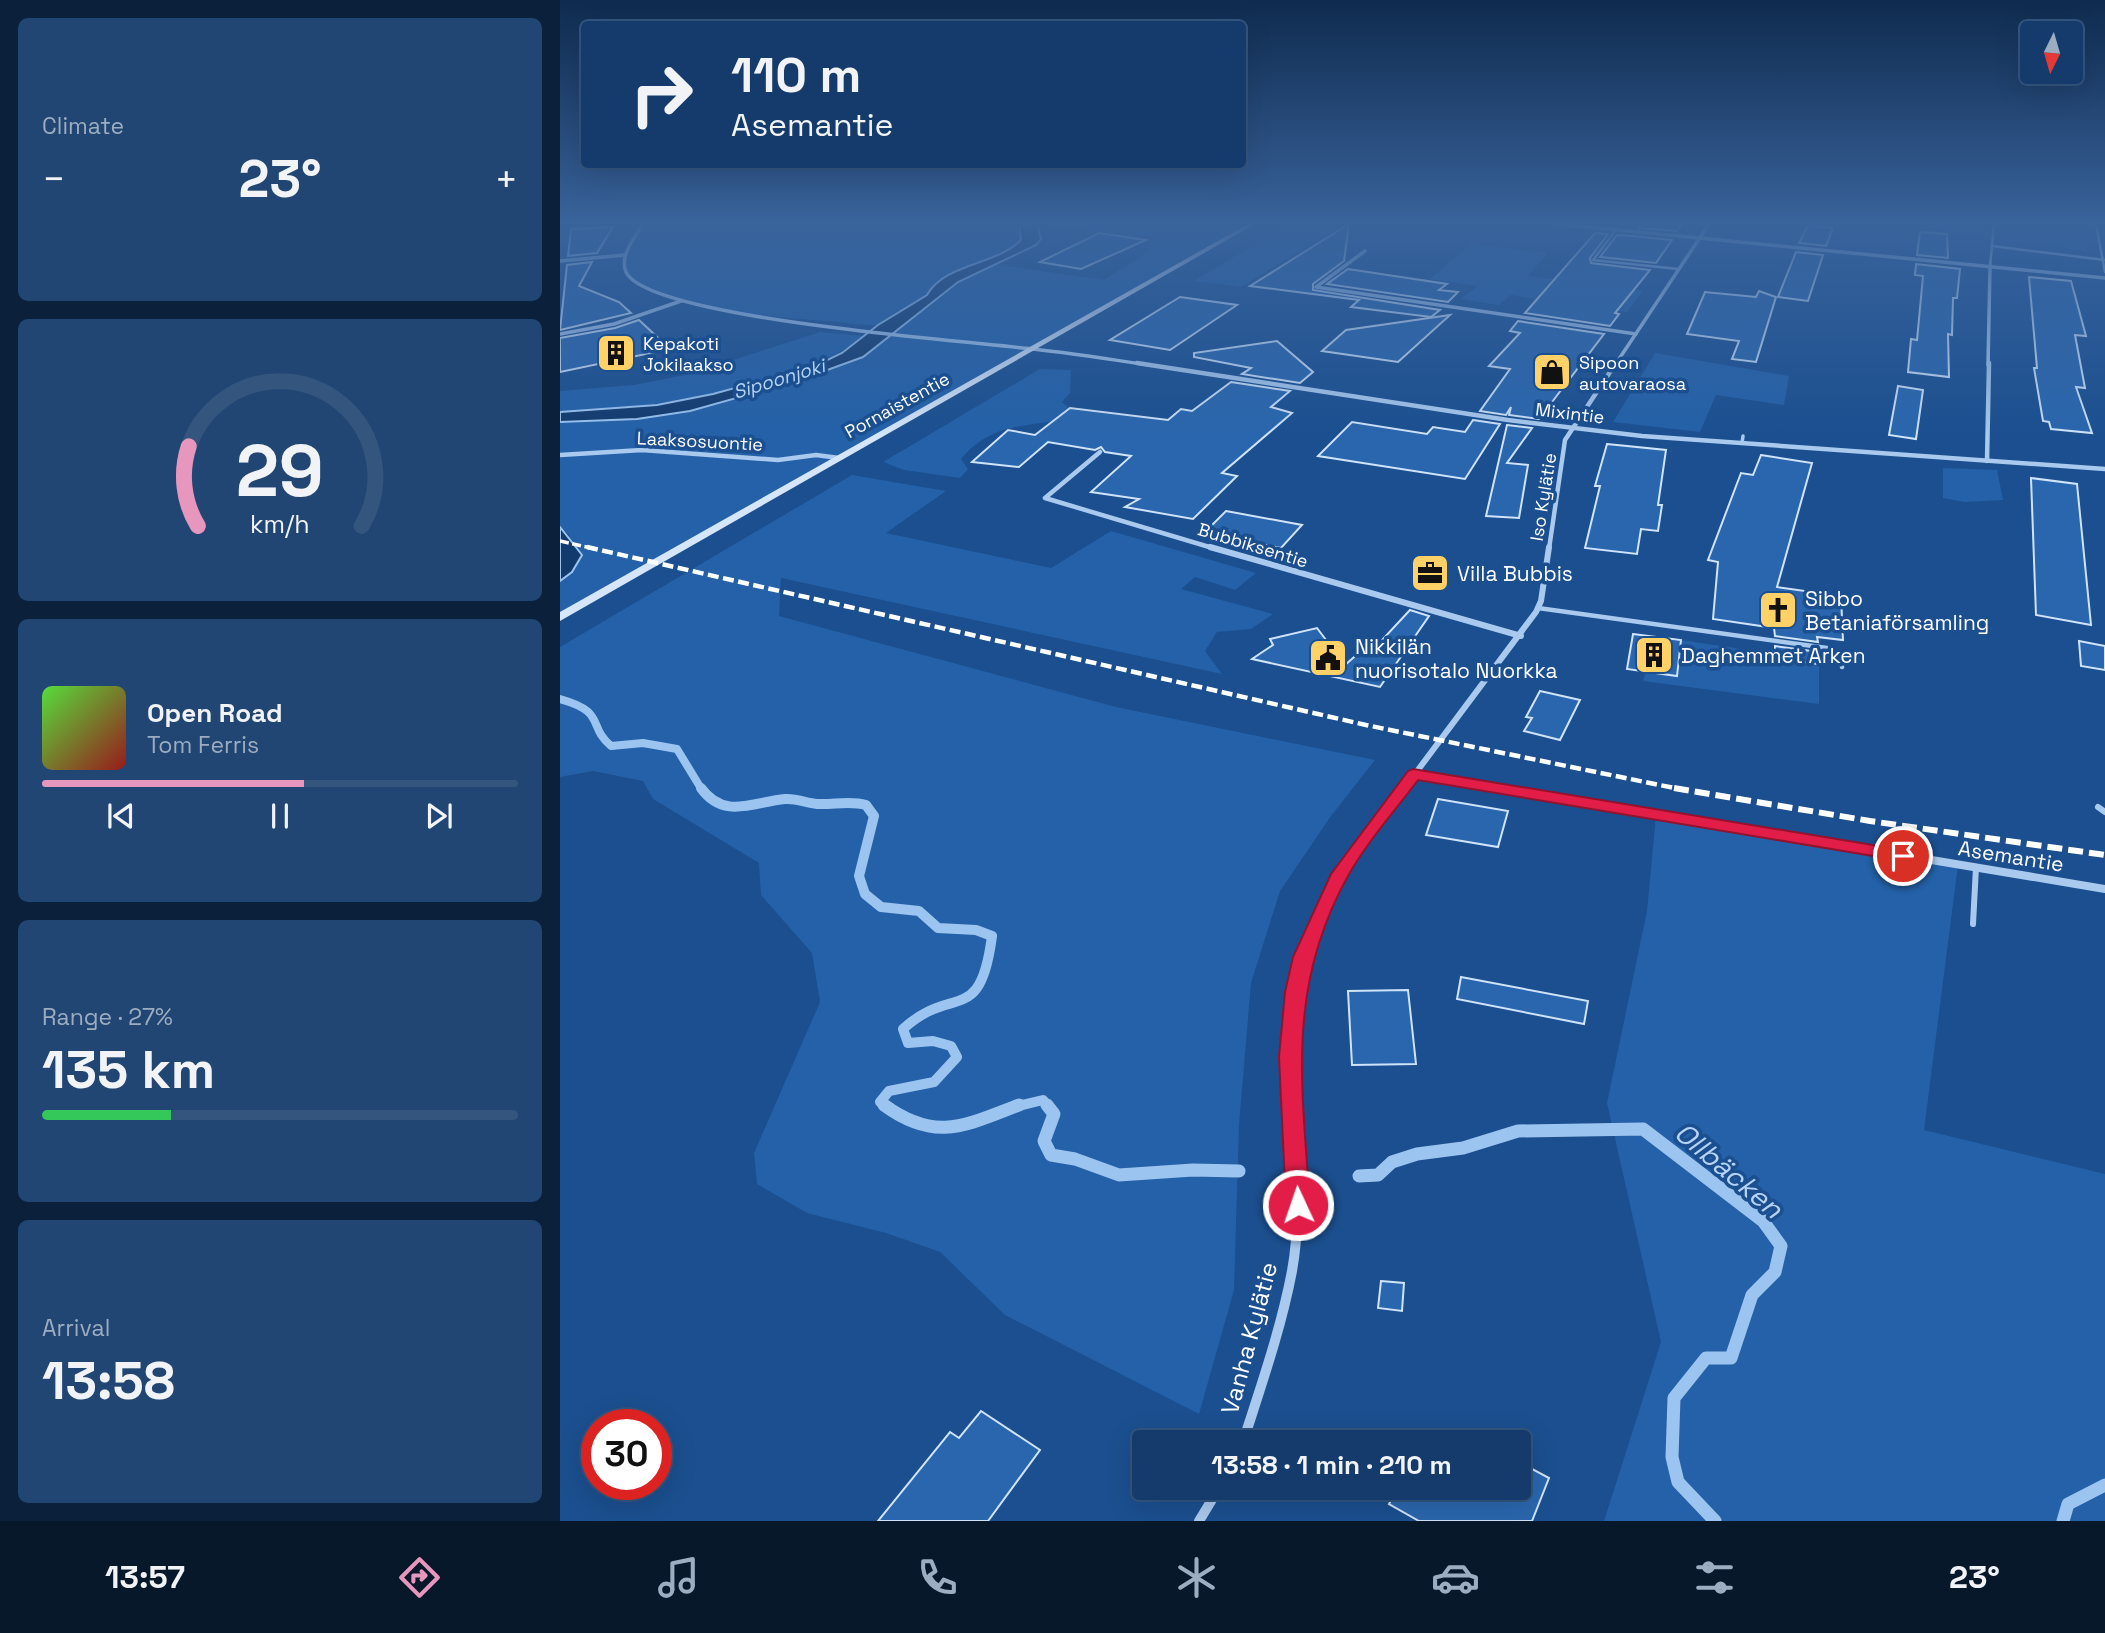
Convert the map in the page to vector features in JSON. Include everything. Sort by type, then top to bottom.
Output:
[{"type":"street","name":"Mixintie","points":[[663,295],[682,301],[831,325],[1035,349],[1574,428],[2105,469]]},
{"type":"street","name":"Pornaistentie","points":[[560,617],[1129,295]]},
{"type":"street","points":[[1370,295],[1636,334]]},
{"type":"street","name":"Iso Kylätie","points":[[1413,774],[1521,636],[1538,608],[1565,440],[1661,295]]},
{"type":"street","points":[[1987,461],[1990,295]]},
{"type":"street","points":[[560,334],[614,324],[682,301]]},
{"type":"street","name":"Laaksosuontie","points":[[560,455],[642,450],[778,460],[816,455],[839,458]]},
{"type":"street","name":"Bubbiksentie","points":[[1100,452],[1045,498],[1365,593],[1521,636]]},
{"type":"street","name":"Asemantie","points":[[1413,774],[2105,889]]},
{"type":"street","name":"Vanha Kylätie","points":[[1247,1430],[1271,1353],[1292,1270],[1298,1205],[1289,1057],[1295,992],[1303,957],[1340,874],[1413,774]]},
{"type":"street","points":[[1199,1521],[1212,1500]]},
{"type":"lane","points":[[1742,443],[1743,436]]},
{"type":"lane","points":[[1538,608],[1827,649],[1841,657],[1842,667]]},
{"type":"lane","points":[[2098,807],[2105,812]]},
{"type":"lane","points":[[1973,924],[1976,867]]},
{"type":"shaded area","points":[[662,295],[927,295],[895,317],[876,325],[757,315],[686,303]]},
{"type":"shaded area","points":[[942,295],[1127,295],[560,617],[560,581],[572,572],[569,535],[560,527],[560,422],[637,419],[690,411],[797,381],[863,357]]},
{"type":"shaded area","points":[[1466,295],[1640,295],[1627,312],[1511,295],[1498,305],[1461,299]]},
{"type":"shaded area","points":[[820,332],[864,336],[834,355],[760,383],[677,401],[560,412],[560,391],[634,385],[690,374]]},
{"type":"shaded area","points":[[1655,353],[1789,376],[1784,405],[1716,395],[1700,432],[1613,422]]},
{"type":"shaded area","points":[[1040,369],[1071,370],[1070,393],[1062,402],[1070,409],[1070,418],[1011,428],[985,438],[961,459],[968,469],[960,478],[904,470],[883,462]]},
{"type":"shaded area","points":[[1943,468],[1997,470],[2003,500],[1965,502],[1943,498]]},
{"type":"shaded area","points":[[852,475],[946,491],[886,533],[1051,568],[1111,531],[1256,573],[1235,590],[1195,577],[1181,589],[1273,614],[1251,629],[1217,632],[1205,651],[1222,674],[781,578],[779,616],[1116,707],[1375,760],[1331,816],[1280,891],[1251,983],[1239,1125],[1234,1290],[1199,1414],[1005,1315],[940,1252],[886,1233],[807,1213],[757,1184],[754,1153],[820,1002],[812,953],[761,895],[759,863],[653,799],[643,781],[593,771],[560,777],[560,647]]},
{"type":"shaded area","points":[[1681,640],[1775,654],[1775,659],[1819,664],[1819,704],[1643,681],[1646,671],[1677,676]]},
{"type":"shaded area","points":[[1656,815],[1958,865],[1924,1130],[2105,1174],[2105,1521],[1604,1521],[1661,1342],[1607,1103],[1647,911]]},
{"type":"water","name":"Sipoonjoki","points":[[927,295],[942,295],[863,357],[797,381],[690,411],[637,419],[560,422],[560,412],[657,405],[713,394],[815,366],[842,353],[878,325]]},
{"type":"water","points":[[560,527],[582,555],[572,572],[560,581]]},
{"type":"building","points":[[564,295],[601,295],[619,302],[631,313],[560,330]]},
{"type":"building","points":[[1320,295],[1345,295],[1440,310],[1431,317],[1351,307],[1359,300]]},
{"type":"building","points":[[1401,295],[1455,295],[1448,302]]},
{"type":"building","points":[[1541,295],[1630,295],[1615,313],[1619,314],[1610,326],[1525,313]]},
{"type":"building","points":[[1704,295],[1776,297],[1756,362],[1732,359],[1739,341],[1687,334]]},
{"type":"building","points":[[1779,295],[1810,295],[1808,301],[1778,297]]},
{"type":"building","points":[[1921,295],[1957,295],[1957,298],[1953,298],[1952,335],[1948,334],[1949,377],[1908,372],[1911,339],[1917,340]]},
{"type":"building","points":[[2031,295],[2075,295],[2086,336],[2075,335],[2085,388],[2076,387],[2092,433],[2051,429],[2049,422],[2043,421],[2034,368],[2037,368]]},
{"type":"building","points":[[1180,297],[1237,305],[1170,350],[1110,340]]},
{"type":"building","points":[[1450,315],[1398,362],[1322,351],[1346,330]]},
{"type":"building","points":[[639,320],[670,349],[560,372],[560,338],[615,328]]},
{"type":"building","points":[[1518,321],[1604,334],[1539,419],[1509,415],[1511,407],[1506,415],[1480,411],[1510,369],[1489,366],[1520,333],[1510,331]]},
{"type":"building","points":[[1277,341],[1313,372],[1300,383],[1242,374],[1251,368],[1194,357],[1194,353]]},
{"type":"building","points":[[1231,382],[1290,391],[1271,407],[1292,413],[1222,473],[1237,476],[1193,519],[1125,507],[1139,499],[1091,492],[1131,456],[1105,452],[1101,447],[1095,450],[1048,442],[1019,467],[972,462],[1008,430],[1035,435],[1070,408],[1168,420],[1181,409],[1192,411]]},
{"type":"building","points":[[1898,386],[1923,390],[1916,439],[1889,435]]},
{"type":"building","points":[[1473,420],[1500,424],[1465,479],[1318,456],[1352,422],[1427,434],[1433,427],[1465,432]]},
{"type":"building","points":[[1507,425],[1532,428],[1507,463],[1528,465],[1519,518],[1486,516]]},
{"type":"building","points":[[1607,444],[1666,450],[1658,505],[1662,505],[1658,531],[1641,529],[1637,554],[1585,548],[1600,486],[1595,486]]},
{"type":"building","points":[[1761,455],[1812,463],[1777,587],[1841,596],[1843,640],[1817,637],[1818,642],[1775,636],[1774,628],[1713,619],[1718,562],[1708,560],[1741,473],[1753,475]]},
{"type":"building","points":[[2031,478],[2077,484],[2091,625],[2036,615]]},
{"type":"building","points":[[1226,511],[1302,525],[1281,548],[1203,534]]},
{"type":"building","name":"Nikkilän nuorisotalo Nuorkka","points":[[1410,610],[1429,616],[1380,687],[1252,659],[1273,645],[1270,639],[1317,628],[1345,665],[1362,650],[1371,652]]},
{"type":"building","name":"Daghemmet Arken","points":[[1633,634],[1681,640],[1677,676],[1627,669]]},
{"type":"building","points":[[2079,641],[2105,646],[2105,670],[2081,666]]},
{"type":"building","points":[[1775,646],[1818,652],[1819,664],[1775,659]]},
{"type":"building","points":[[1540,691],[1580,700],[1560,740],[1524,731],[1532,718],[1526,717]]},
{"type":"building","points":[[1438,799],[1508,811],[1498,847],[1426,835]]},
{"type":"building","points":[[1461,977],[1588,1001],[1584,1024],[1457,999]]},
{"type":"building","points":[[1408,990],[1416,1064],[1352,1065],[1348,991]]},
{"type":"building","points":[[1381,1281],[1404,1283],[1402,1311],[1378,1308]]},
{"type":"building","points":[[981,1411],[1040,1450],[988,1521],[878,1521],[950,1432],[959,1438]]},
{"type":"building","points":[[1531,1468],[1549,1478],[1532,1521],[1419,1521],[1389,1504],[1391,1500],[1531,1500]]},
{"type":"waterway","points":[[560,699],[575,704],[590,714],[611,746],[643,743],[677,749],[702,790]]},
{"type":"waterway","points":[[701,788],[719,804],[729,806],[740,807],[789,799],[817,804],[866,805],[874,816],[859,876],[865,894],[881,907],[919,911],[938,928],[976,930],[992,936],[987,965],[972,994],[936,1008],[903,1029],[908,1043],[933,1041],[951,1046],[957,1057],[934,1082],[889,1091],[880,1102],[886,1107]]},
{"type":"waterway","points":[[1014,1107],[1043,1100],[1048,1107]]},
{"type":"waterway","points":[[884,1105],[903,1117],[936,1127],[967,1124],[1019,1105]]},
{"type":"waterway","points":[[1047,1105],[1054,1114],[1044,1141],[1051,1155],[1075,1159],[1119,1175],[1193,1170],[1239,1171]]},
{"type":"waterway","name":"Ollbäcken","points":[[1359,1176],[1378,1175],[1392,1162],[1417,1154],[1463,1148],[1518,1131],[1643,1129],[1763,1221],[1781,1246],[1775,1272],[1752,1295],[1731,1358],[1706,1358],[1674,1398],[1672,1457],[1678,1482],[1715,1521]]},
{"type":"waterway","name":"Ollbäcken","points":[[2063,1521],[2068,1504],[2105,1485]]},
{"type":"railway","points":[[560,541],[595,549]]},
{"type":"railway","points":[[587,547],[1366,725],[1675,788]]},
{"type":"railway","points":[[1675,788],[1870,821],[2105,855]]},
{"type":"railway","points":[[1675,788],[1684,790]]},
{"type":"place","name":"Kepakoti Jokilaakso","points":[[616,353]]},
{"type":"place","name":"Sipoon autovaraosa","points":[[1552,372]]},
{"type":"place","name":"Villa Bubbis","points":[[1430,573]]},
{"type":"place","name":"Sibbo Betaniaförsamling","points":[[1778,610]]},
{"type":"place","name":"Daghemmet Arken","points":[[1654,655]]},
{"type":"place","name":"Nikkilän nuorisotalo Nuorkka","points":[[1328,658]]},
{"type":"route","points":[[1298,1205],[1289,1057],[1295,992],[1303,957],[1340,874],[1413,774],[1903,856]]}]
